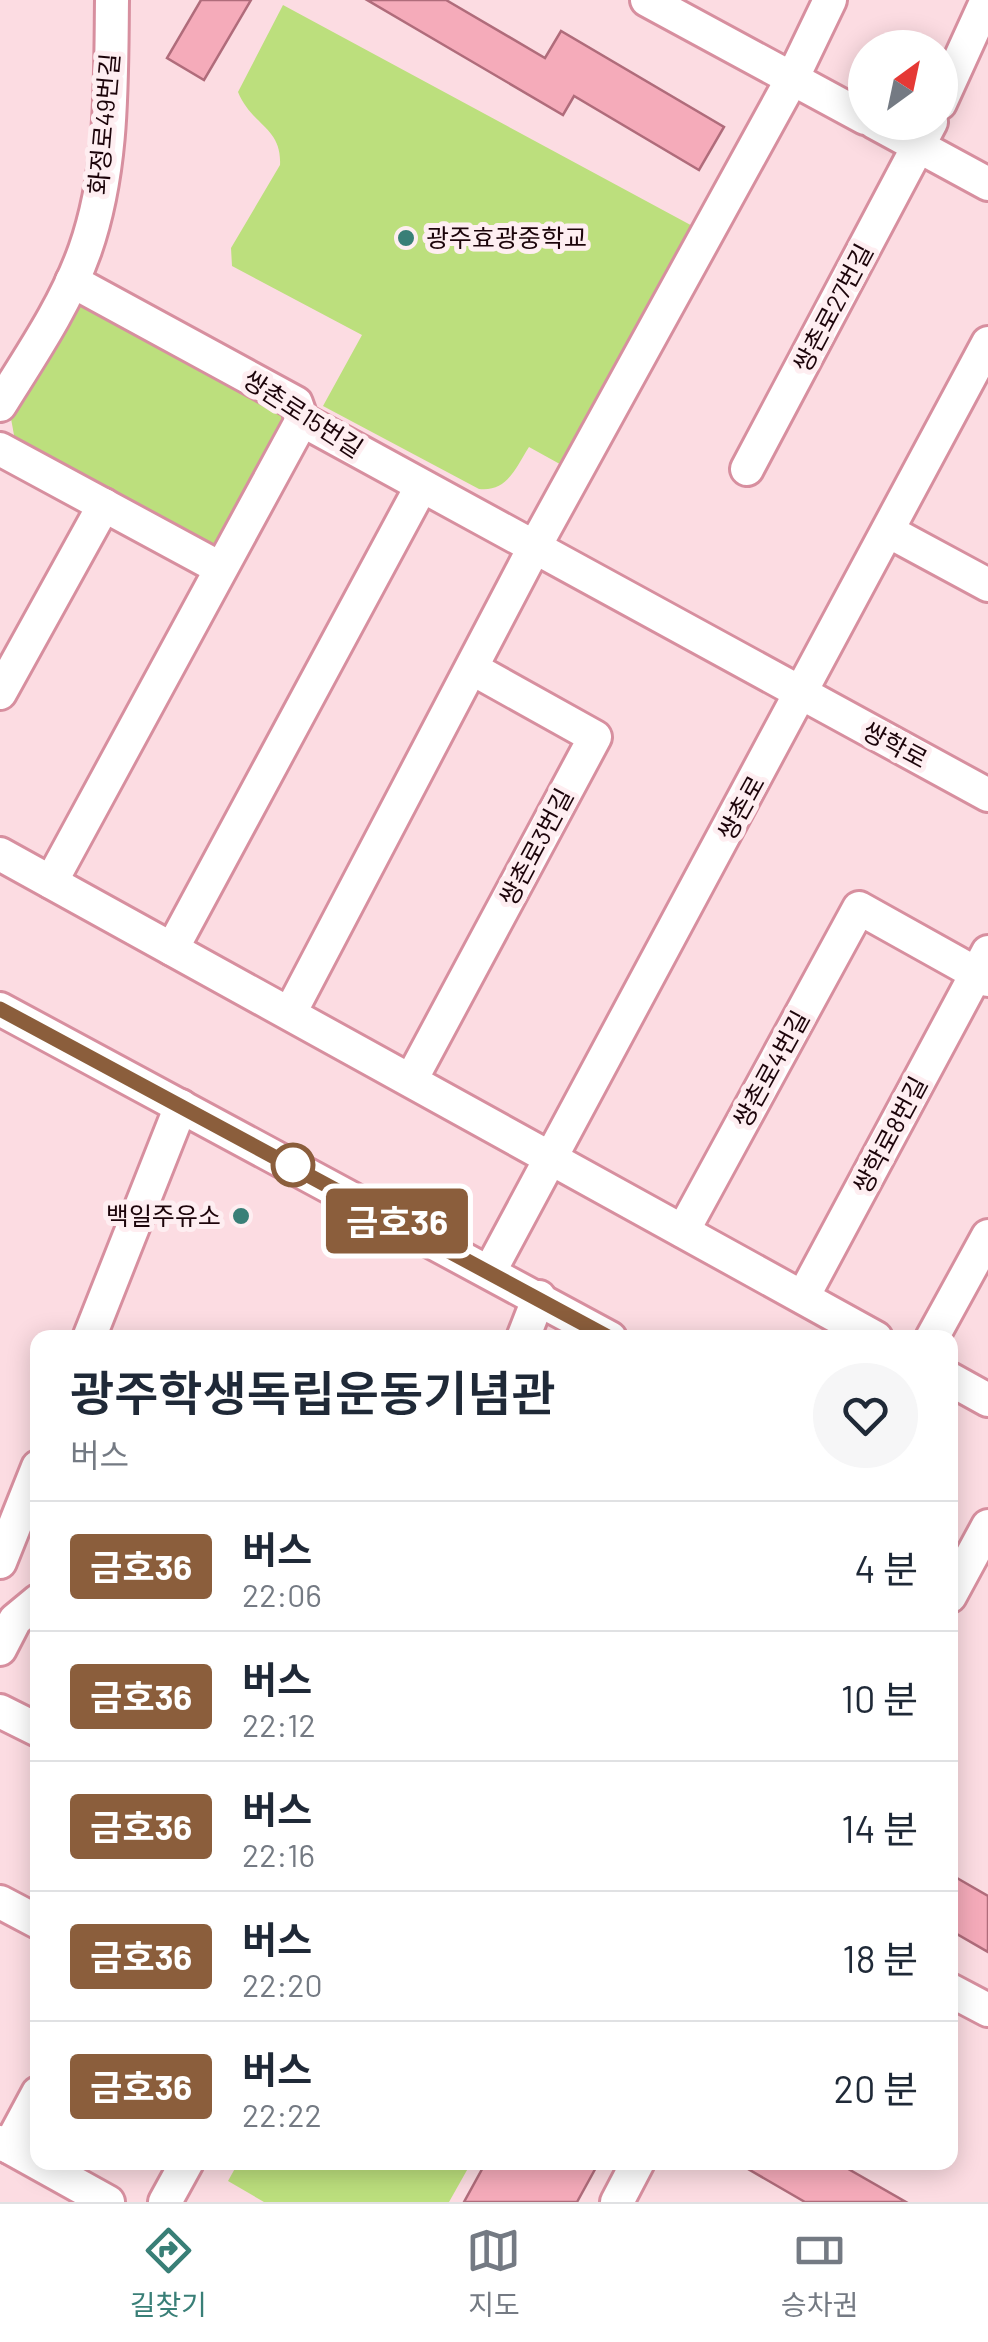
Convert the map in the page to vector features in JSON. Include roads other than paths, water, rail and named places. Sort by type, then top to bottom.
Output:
[{"type":"street","name":"화정로49번길","points":[[0,405],[72,282],[104,172],[111,95],[112,0]]},
{"type":"street","points":[[647,0],[688,10],[792,78],[848,109]]},
{"type":"street","points":[[290,1013],[534,548],[792,78],[830,0]]},
{"type":"street","points":[[958,63],[987,0]]},
{"type":"street","name":"쌍촌로27번길","points":[[747,469],[922,140]]},
{"type":"street","points":[[931,140],[988,184]]},
{"type":"street","name":"쌍촌로15번길","points":[[72,282],[296,403],[302,420],[803,695]]},
{"type":"street","name":"쌍촌로","points":[[490,1271],[803,695],[988,343]]},
{"type":"street","points":[[51,882],[302,420]]},
{"type":"street","points":[[0,448],[220,568]]},
{"type":"street","points":[[172,949],[420,486]]},
{"type":"street","points":[[0,694],[104,505]]},
{"type":"street","points":[[888,531],[988,585]]},
{"type":"street","name":"쌍촌로3번길","points":[[411,1080],[595,737],[473,670]]},
{"type":"street","name":"쌍학로","points":[[803,695],[988,795]]},
{"type":"street","points":[[0,854],[862,1330]]},
{"type":"street","name":"쌍학로8번길","points":[[803,1297],[984,968],[860,908]]},
{"type":"street","name":"쌍촌로4번길","points":[[683,1230],[860,908]]},
{"type":"street","points":[[0,1009],[596,1330]]},
{"type":"street","points":[[92,1330],[181,1106]]},
{"type":"street","points":[[936,1330],[988,1236]]},
{"type":"street","points":[[527,1330],[538,1297]]},
{"type":"street","points":[[958,1383],[988,1400]]},
{"type":"street","points":[[0,1562],[30,1487]]},
{"type":"street","points":[[958,1577],[976,1535]]},
{"type":"street","points":[[0,1711],[30,1726]]},
{"type":"street","points":[[0,1902],[30,1918]]},
{"type":"street","points":[[958,1994],[988,2010]]},
{"type":"street","points":[[30,2105],[4,2144],[30,2158]]},
{"type":"street","points":[[51,2170],[108,2202]]},
{"type":"street","points":[[165,2202],[182,2170]]},
{"type":"street","points":[[617,2202],[634,2170]]},
{"type":"place","name":"광주효광중학교","points":[[406,238]]},
{"type":"place","name":"백일주유소","points":[[241,1216]]}]
